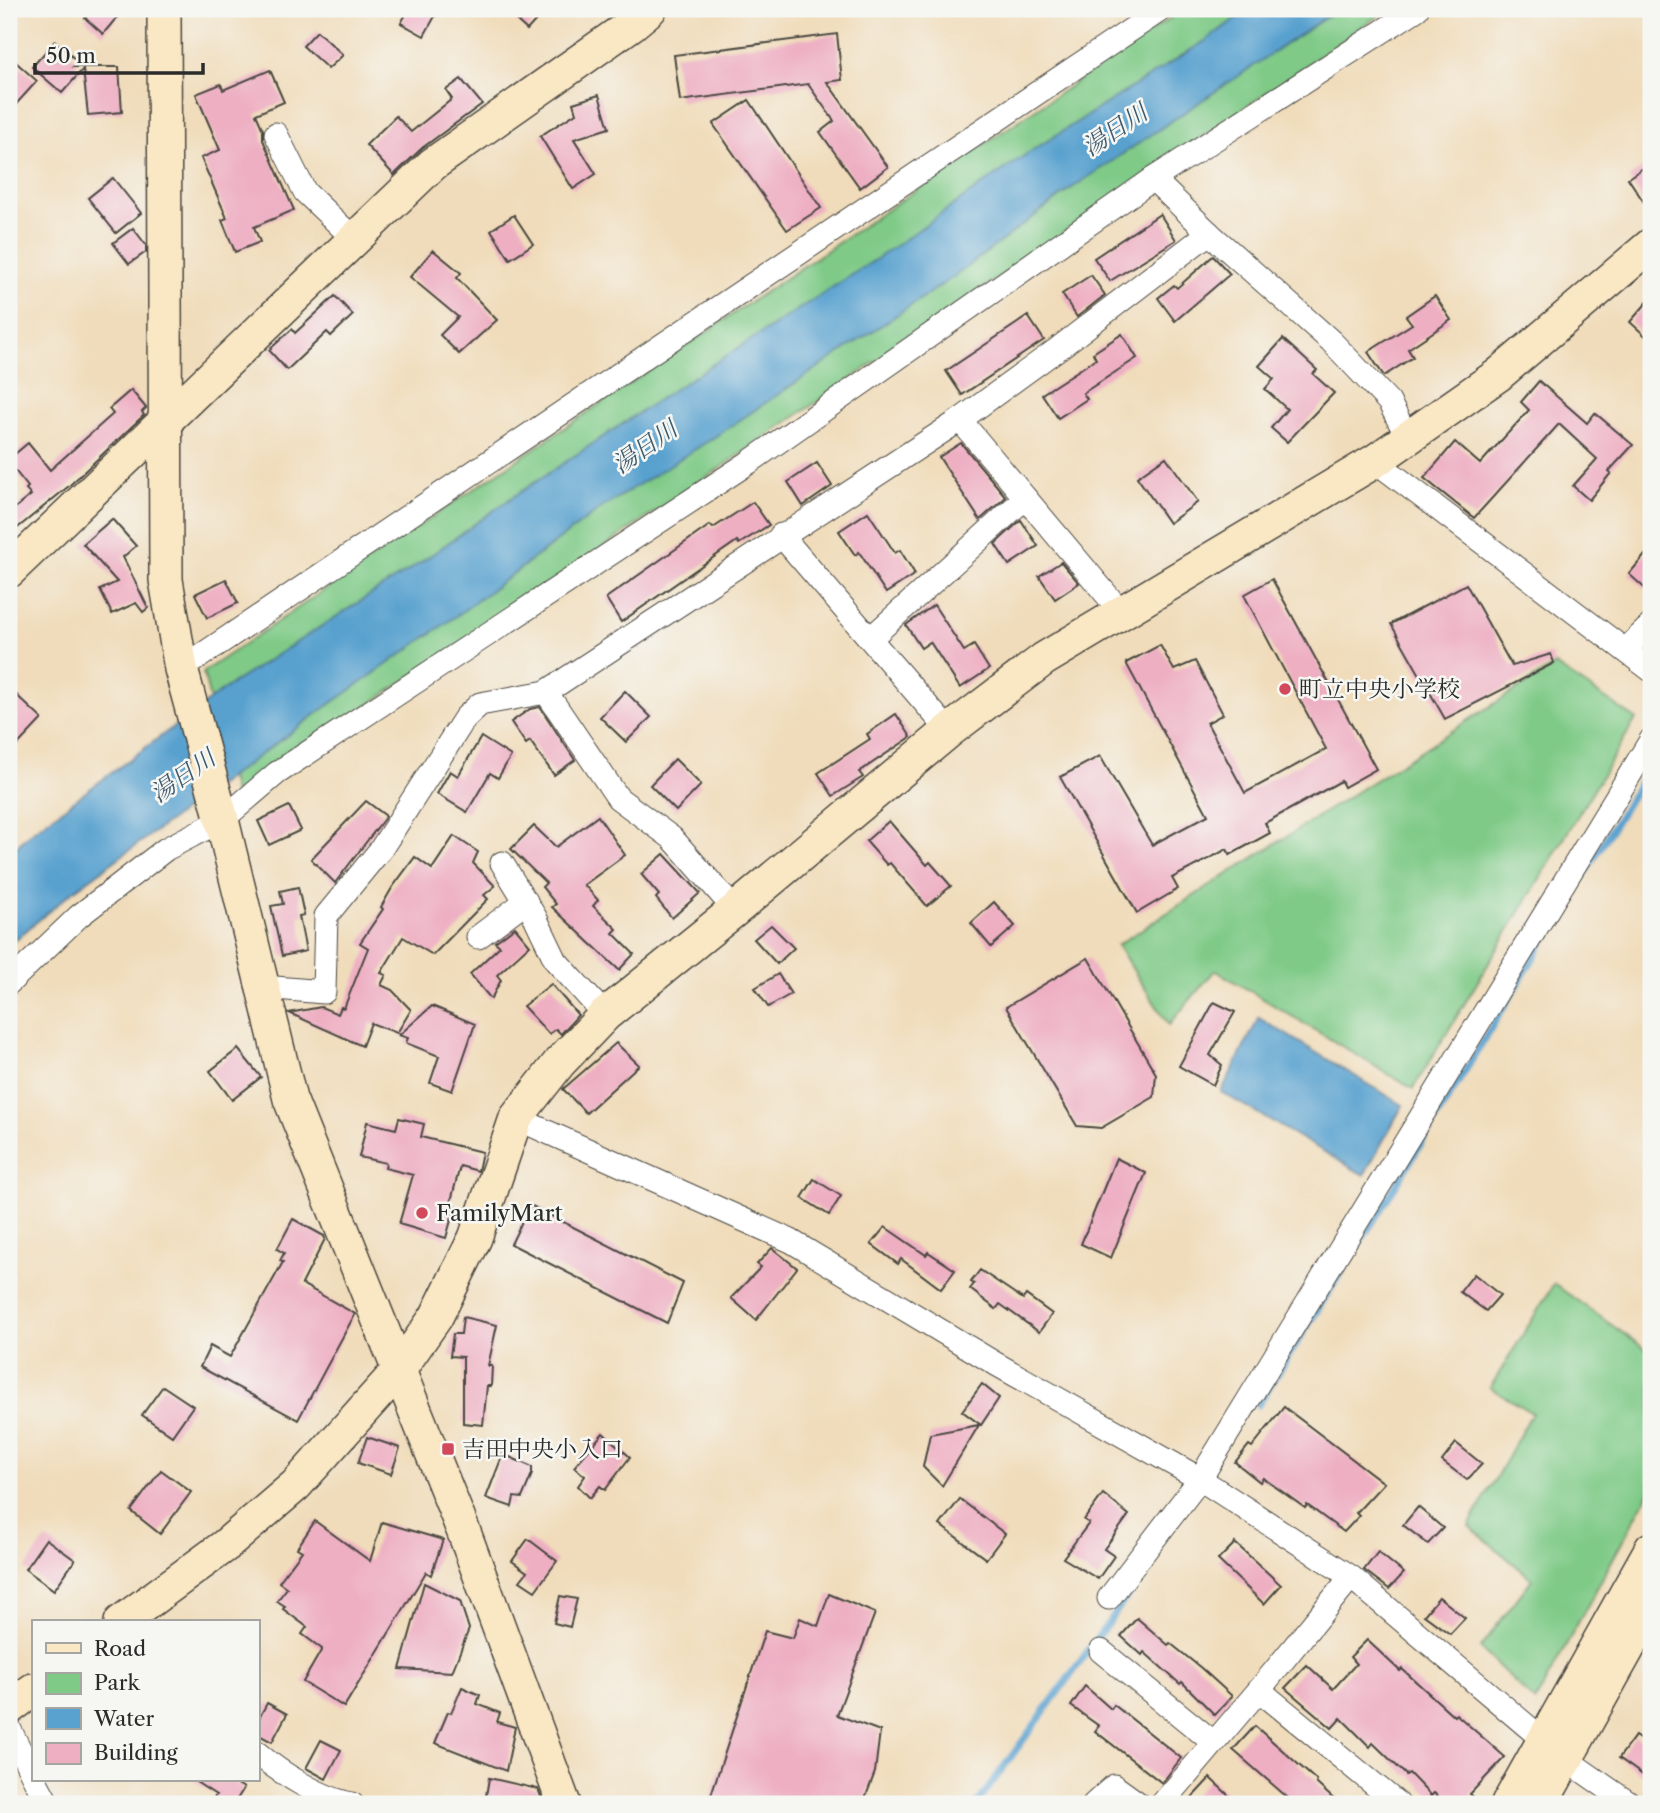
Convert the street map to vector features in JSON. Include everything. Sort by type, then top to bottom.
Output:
[{"type":"street","points":[[164,9],[166,580],[183,677],[222,820],[290,1099],[470,1548],[564,1804]]},
{"type":"street","points":[[183,677],[1162,9]]},
{"type":"street","points":[[9,982],[79,916],[166,849],[222,820],[276,772],[748,463],[1153,180],[1417,9]]},
{"type":"street","points":[[9,571],[433,164],[632,14]]},
{"type":"street","points":[[276,134],[305,191],[353,238]]},
{"type":"street","points":[[1153,180],[1331,341],[1389,402],[1408,438]]},
{"type":"street","points":[[263,987],[324,992],[326,916],[381,849],[465,719],[480,704],[546,692],[960,420],[1209,233]]},
{"type":"street","points":[[135,1618],[296,1485],[399,1370],[436,1317],[475,1237],[516,1118],[560,1062],[605,1015],[735,911],[949,731],[1044,659],[1375,461],[1498,375],[1651,245]]},
{"type":"street","points":[[960,420],[1122,613]]},
{"type":"street","points":[[1375,461],[1651,670]]},
{"type":"street","points":[[871,638],[1025,498]]},
{"type":"street","points":[[781,536],[949,731]]},
{"type":"street","points":[[1625,650],[1651,625]]},
{"type":"street","points":[[546,692],[618,798],[672,838],[735,911]]},
{"type":"street","points":[[1109,1598],[1200,1479],[1651,740]]},
{"type":"street","points":[[502,863],[526,901],[556,961],[605,1015]]},
{"type":"street","points":[[478,937],[526,901]]},
{"type":"street","points":[[516,1118],[791,1241],[996,1364],[1200,1479],[1350,1577],[1556,1750],[1630,1804]]},
{"type":"street","points":[[1541,1804],[1556,1750],[1651,1549]]},
{"type":"street","points":[[1162,1804],[1350,1577]]},
{"type":"street","points":[[1508,1804],[1556,1750],[1651,1607]]},
{"type":"street","points":[[1101,1651],[1213,1742]]},
{"type":"street","points":[[1259,1690],[1398,1804]]},
{"type":"street","points":[[9,1709],[32,1691]]},
{"type":"street","points":[[9,1728],[32,1774]]},
{"type":"street","points":[[259,1755],[270,1765],[335,1802],[352,1804]]},
{"type":"street","points":[[36,1782],[48,1804]]},
{"type":"street","points":[[1094,1804],[1114,1786],[1139,1804]]},
{"type":"green space","points":[[1184,9],[1388,9],[669,503],[234,794],[203,672]]},
{"type":"green space","points":[[1555,665],[1636,719],[1413,1089],[1215,970],[1169,1025],[1117,945]]},
{"type":"green space","points":[[1554,1284],[1651,1353],[1651,1489],[1535,1702],[1480,1648],[1532,1579],[1469,1526],[1532,1413],[1490,1388]]},
{"type":"water","name":"湯日川","points":[[1249,9],[1338,9],[1069,190],[955,276],[710,440],[603,507],[72,892],[9,945],[9,854],[29,834],[230,685],[420,563],[673,390],[878,258],[1025,155],[1205,41]]},
{"type":"water","points":[[1259,1018],[1403,1105],[1364,1175],[1221,1092]]},
{"type":"building","points":[[93,9],[124,9],[103,34],[85,18]]},
{"type":"building","points":[[409,9],[439,9],[424,36],[401,23]]},
{"type":"building","points":[[504,9],[546,9],[527,30]]},
{"type":"building","points":[[317,31],[343,55],[328,69],[303,46]]},
{"type":"building","points":[[837,34],[842,80],[827,82],[888,167],[860,188],[820,132],[834,121],[808,84],[680,101],[674,55]]},
{"type":"building","points":[[55,41],[78,62],[73,67],[119,67],[122,112],[88,115],[83,69],[62,93],[32,67]]},
{"type":"building","points":[[9,56],[37,81],[9,112]]},
{"type":"building","points":[[270,70],[284,102],[256,114],[263,130],[263,140],[294,210],[254,227],[260,242],[235,252],[222,220],[227,218],[201,158],[220,150],[196,94],[221,84],[223,90]]},
{"type":"building","points":[[461,79],[482,104],[422,148],[394,175],[366,145],[396,116],[411,132],[452,99],[446,90]]},
{"type":"building","points":[[599,95],[609,128],[574,139],[596,174],[573,189],[540,136],[576,113],[573,103]]},
{"type":"building","points":[[749,100],[821,208],[787,230],[713,124]]},
{"type":"building","points":[[1651,163],[1651,213],[1628,178]]},
{"type":"building","points":[[113,178],[141,213],[116,233],[88,198]]},
{"type":"building","points":[[1160,214],[1176,240],[1110,281],[1094,258]]},
{"type":"building","points":[[514,215],[533,244],[510,259],[491,230]]},
{"type":"building","points":[[133,228],[146,245],[146,252],[129,264],[113,243]]},
{"type":"building","points":[[433,250],[461,273],[457,278],[497,320],[459,354],[440,335],[458,317],[410,277]]},
{"type":"building","points":[[1213,256],[1230,274],[1175,321],[1158,298],[1174,285],[1177,288]]},
{"type":"building","points":[[1091,275],[1105,295],[1077,317],[1062,294]]},
{"type":"building","points":[[335,296],[353,315],[331,336],[327,332],[287,370],[269,350],[292,329],[295,333]]},
{"type":"building","points":[[1435,296],[1451,320],[1408,349],[1413,357],[1384,376],[1368,352],[1412,324],[1406,316]]},
{"type":"building","points":[[1651,298],[1651,341],[1630,322]]},
{"type":"building","points":[[1028,316],[1044,340],[962,395],[946,371]]},
{"type":"building","points":[[1122,334],[1137,358],[1083,393],[1087,399],[1058,418],[1042,394],[1096,359],[1093,353]]},
{"type":"building","points":[[1283,339],[1317,370],[1313,374],[1334,393],[1287,442],[1271,428],[1287,409],[1265,389],[1274,379],[1259,366]]},
{"type":"building","points":[[1539,381],[1587,423],[1595,413],[1633,445],[1609,471],[1611,473],[1589,500],[1573,486],[1597,459],[1559,424],[1474,518],[1424,478],[1455,442],[1480,464],[1529,410],[1521,402]]},
{"type":"building","points":[[131,390],[146,408],[142,412],[144,415],[69,486],[9,535],[9,513],[31,495],[9,459],[28,443],[50,470],[113,414],[109,409]]},
{"type":"building","points":[[961,443],[1006,497],[980,520],[939,457]]},
{"type":"building","points":[[1166,457],[1198,502],[1169,523],[1137,477]]},
{"type":"building","points":[[817,463],[832,486],[803,506],[788,482]]},
{"type":"building","points":[[753,502],[769,525],[739,544],[737,541],[621,622],[606,598],[710,525],[713,528]]},
{"type":"building","points":[[868,512],[895,553],[900,550],[915,574],[886,593],[859,552],[855,555],[839,531]]},
{"type":"building","points":[[112,519],[136,546],[123,557],[148,608],[143,612],[136,603],[112,614],[100,590],[117,582],[83,544]]},
{"type":"building","points":[[1021,520],[1038,546],[1009,565],[995,544]]},
{"type":"building","points":[[1651,548],[1651,594],[1629,574]]},
{"type":"building","points":[[1061,562],[1079,583],[1055,599],[1039,576]]},
{"type":"building","points":[[226,579],[238,603],[207,618],[195,594]]},
{"type":"building","points":[[1272,579],[1376,769],[1344,787],[1341,781],[1265,823],[1270,833],[1230,855],[1227,849],[1172,878],[1178,889],[1137,913],[1060,777],[1100,756],[1152,845],[1208,815],[1126,663],[1160,645],[1174,670],[1195,661],[1223,714],[1207,723],[1245,793],[1326,749],[1244,595]]},
{"type":"building","points":[[1466,584],[1512,666],[1551,654],[1554,663],[1445,719],[1391,624]]},
{"type":"building","points":[[934,605],[964,651],[974,645],[989,669],[960,688],[930,642],[921,648],[906,625]]},
{"type":"building","points":[[9,688],[42,719],[9,754]]},
{"type":"building","points":[[625,691],[651,717],[626,742],[600,717]]},
{"type":"building","points":[[540,707],[575,760],[554,775],[530,741],[526,744],[511,722],[530,709]]},
{"type":"building","points":[[896,714],[911,737],[859,772],[863,777],[833,796],[818,773],[870,739],[867,734]]},
{"type":"building","points":[[481,737],[511,756],[498,778],[490,773],[467,812],[437,794],[450,771],[458,776]]},
{"type":"building","points":[[675,759],[701,785],[676,811],[650,785]]},
{"type":"building","points":[[366,801],[386,816],[335,883],[311,859]]},
{"type":"building","points":[[289,806],[301,830],[269,845],[258,821]]},
{"type":"building","points":[[598,816],[625,855],[584,885],[598,900],[593,906],[617,929],[613,933],[634,954],[619,970],[552,907],[556,904],[542,887],[546,883],[511,849],[534,826],[556,847]]},
{"type":"building","points":[[889,821],[927,865],[930,862],[951,886],[927,906],[890,863],[887,865],[866,841]]},
{"type":"building","points":[[454,836],[478,852],[473,863],[495,886],[484,895],[488,899],[433,955],[403,937],[381,973],[386,975],[381,985],[392,990],[411,1010],[397,1033],[371,1023],[362,1046],[289,1013],[321,1007],[338,1014],[341,1007],[344,1008],[368,948],[360,943],[383,909],[381,907],[392,888],[415,857],[432,869]]},
{"type":"building","points":[[664,854],[700,893],[672,918],[656,898],[659,895],[641,874]]},
{"type":"building","points":[[298,887],[304,915],[299,916],[306,951],[282,956],[271,906],[283,904],[280,891]]},
{"type":"building","points":[[994,902],[1015,926],[991,947],[971,923]]},
{"type":"building","points":[[771,925],[794,948],[777,964],[754,939]]},
{"type":"building","points":[[515,927],[530,945],[497,975],[501,980],[491,999],[470,974],[500,946],[495,942]]},
{"type":"building","points":[[1088,958],[1156,1074],[1154,1097],[1101,1128],[1077,1126],[1006,1007]]},
{"type":"building","points":[[778,974],[791,994],[768,1007],[755,988]]},
{"type":"building","points":[[551,984],[578,1015],[561,1034],[556,1029],[549,1034],[523,1006]]},
{"type":"building","points":[[1214,1002],[1235,1012],[1210,1055],[1222,1065],[1213,1085],[1179,1066]]},
{"type":"building","points":[[432,1006],[475,1024],[452,1091],[430,1083],[439,1056],[406,1043],[408,1038],[399,1035]]},
{"type":"building","points":[[616,1043],[639,1065],[586,1113],[563,1089]]},
{"type":"building","points":[[238,1049],[261,1077],[232,1100],[210,1071]]},
{"type":"building","points":[[399,1118],[424,1124],[421,1137],[482,1152],[478,1171],[460,1166],[450,1205],[455,1206],[446,1238],[399,1224],[413,1175],[385,1168],[386,1163],[359,1157],[367,1122],[396,1129]]},
{"type":"building","points":[[1116,1158],[1146,1173],[1111,1258],[1081,1244]]},
{"type":"building","points":[[814,1179],[841,1196],[829,1215],[802,1198]]},
{"type":"building","points":[[530,1205],[683,1283],[667,1323],[511,1244]]},
{"type":"building","points":[[293,1219],[325,1239],[302,1284],[355,1314],[298,1420],[200,1367],[210,1346],[230,1357],[283,1262],[280,1261],[284,1253],[277,1249]]},
{"type":"building","points":[[885,1227],[926,1255],[928,1252],[955,1270],[941,1289],[901,1259],[898,1264],[871,1244]]},
{"type":"building","points":[[772,1248],[797,1268],[756,1320],[731,1298],[761,1267],[757,1264]]},
{"type":"building","points":[[980,1270],[1023,1299],[1026,1295],[1052,1314],[1039,1332],[1000,1304],[996,1309],[970,1289],[974,1284],[971,1282]]},
{"type":"building","points":[[1474,1274],[1500,1295],[1486,1311],[1460,1292]]},
{"type":"building","points":[[463,1317],[497,1325],[488,1366],[492,1366],[491,1386],[487,1386],[483,1425],[463,1423],[463,1357],[450,1356],[453,1334],[461,1334]]},
{"type":"building","points":[[982,1384],[999,1398],[981,1425],[962,1411]]},
{"type":"building","points":[[163,1386],[193,1406],[172,1436],[142,1415]]},
{"type":"building","points":[[1284,1407],[1384,1483],[1356,1513],[1359,1516],[1344,1532],[1263,1478],[1260,1482],[1235,1462],[1249,1445],[1252,1447]]},
{"type":"building","points":[[979,1425],[942,1486],[923,1467],[930,1434]]},
{"type":"building","points":[[603,1433],[630,1457],[605,1490],[600,1486],[590,1498],[578,1486],[585,1476],[574,1467]]},
{"type":"building","points":[[367,1437],[400,1448],[391,1474],[358,1463]]},
{"type":"building","points":[[1456,1443],[1482,1464],[1467,1480],[1442,1461]]},
{"type":"building","points":[[503,1454],[532,1467],[532,1474],[522,1498],[514,1497],[512,1507],[486,1498]]},
{"type":"building","points":[[161,1470],[191,1492],[160,1534],[131,1511]]},
{"type":"building","points":[[1103,1494],[1129,1515],[1104,1549],[1114,1556],[1098,1579],[1063,1558],[1089,1523],[1084,1520]]},
{"type":"building","points":[[960,1499],[1005,1534],[986,1559],[940,1525]]},
{"type":"building","points":[[1418,1507],[1443,1528],[1428,1544],[1403,1525]]},
{"type":"building","points":[[315,1521],[370,1561],[382,1522],[443,1540],[431,1575],[426,1572],[344,1707],[303,1682],[322,1649],[302,1634],[307,1627],[283,1609],[285,1606],[277,1601],[287,1588],[279,1582],[302,1551],[297,1548]]},
{"type":"building","points":[[46,1539],[75,1560],[54,1590],[25,1569]]},
{"type":"building","points":[[528,1539],[557,1561],[535,1591],[520,1581],[527,1572],[512,1561]]},
{"type":"building","points":[[1235,1543],[1281,1585],[1264,1604],[1218,1560]]},
{"type":"building","points":[[1378,1552],[1404,1573],[1389,1589],[1364,1570]]},
{"type":"building","points":[[424,1583],[460,1601],[469,1629],[452,1672],[400,1669]]},
{"type":"building","points":[[829,1594],[875,1613],[837,1715],[880,1731],[875,1772],[863,1804],[708,1804],[765,1631],[793,1638],[800,1618],[818,1626]]},
{"type":"building","points":[[560,1596],[577,1599],[570,1627],[554,1623]]},
{"type":"building","points":[[1439,1597],[1465,1618],[1450,1634],[1424,1615]]},
{"type":"building","points":[[1137,1618],[1232,1696],[1215,1715],[1182,1682],[1180,1684],[1144,1652],[1142,1655],[1121,1636]]},
{"type":"building","points":[[1367,1640],[1400,1671],[1402,1669],[1505,1757],[1470,1794],[1481,1804],[1446,1804],[1434,1793],[1431,1796],[1409,1773],[1406,1775],[1373,1743],[1370,1747],[1341,1718],[1332,1728],[1285,1688],[1307,1665],[1333,1689],[1356,1664],[1350,1657]]},
{"type":"building","points":[[1085,1686],[1111,1709],[1114,1705],[1181,1758],[1162,1783],[1095,1731],[1099,1726],[1071,1706]]},
{"type":"building","points":[[462,1687],[480,1695],[477,1704],[500,1713],[497,1722],[515,1727],[506,1771],[435,1743]]},
{"type":"building","points":[[267,1703],[287,1714],[272,1742],[259,1735],[259,1718]]},
{"type":"building","points":[[1255,1726],[1339,1804],[1295,1804],[1233,1750]]},
{"type":"building","points":[[1635,1736],[1651,1747],[1651,1781],[1619,1758]]},
{"type":"building","points":[[321,1740],[341,1750],[326,1779],[306,1768]]},
{"type":"building","points":[[489,1778],[538,1789],[544,1804],[508,1804],[509,1800],[486,1796]]},
{"type":"building","points":[[1210,1778],[1238,1804],[1186,1804]]},
{"type":"building","points":[[196,1782],[234,1782],[244,1788],[234,1804],[210,1804],[216,1795]]},
{"type":"waterway","points":[[1258,1405],[1399,1180],[1651,764]]},
{"type":"waterway","points":[[977,1804],[1145,1572]]},
{"type":"place","name":"町立中央小学校","points":[[1285,689]]},
{"type":"place","name":"FamilyMart","points":[[422,1213]]},
{"type":"place","name":"吉田中央小入口","points":[[448,1449]]}]
